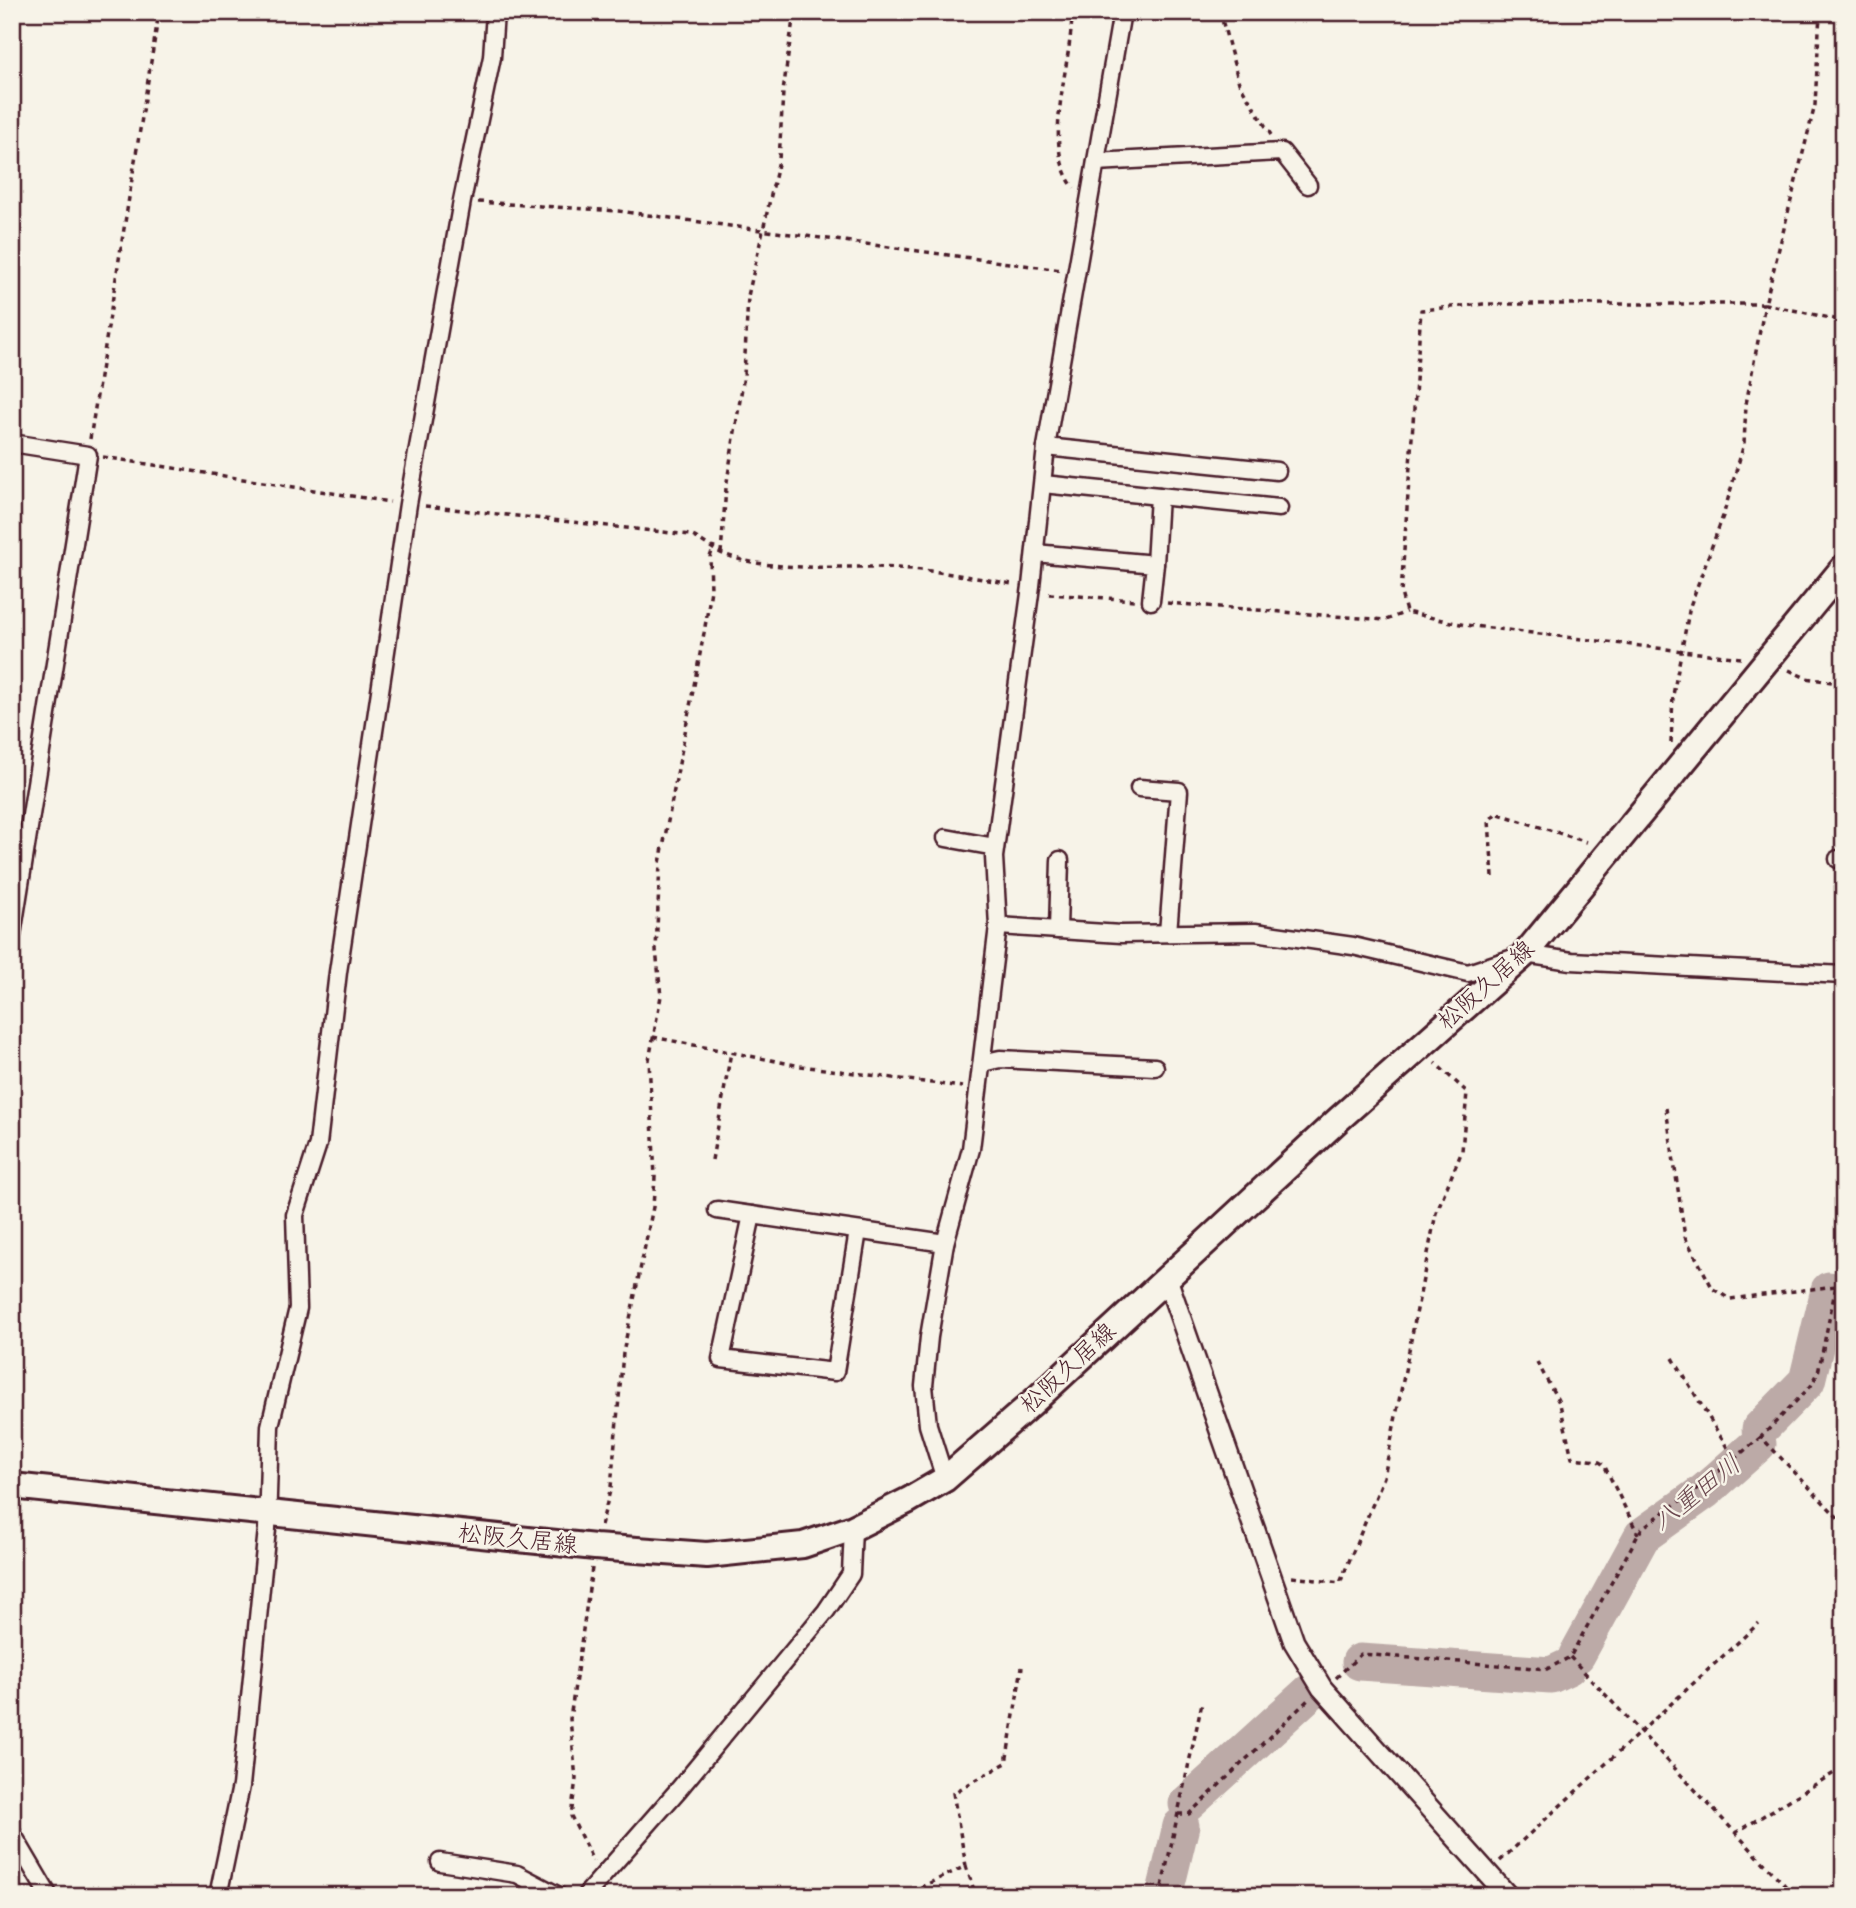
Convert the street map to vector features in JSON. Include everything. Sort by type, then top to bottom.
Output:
[{"type":"main road","name":"松阪久居線","points":[[12,1486],[595,1547],[707,1555],[803,1545],[853,1528],[946,1479],[1418,1047],[1525,954],[1844,567]]},
{"type":"street","points":[[218,1896],[241,1786],[268,1514],[270,1426],[298,1308],[297,1201],[315,1162],[318,1144],[362,807],[408,504],[462,201],[492,57],[495,12]]},
{"type":"street","points":[[946,1479],[928,1425],[924,1386],[945,1243],[971,1149],[979,1089],[998,926],[995,847],[1031,586],[1046,447],[1122,12]]},
{"type":"street","points":[[1096,162],[1282,152],[1308,185]]},
{"type":"street","points":[[12,443],[88,455],[13,927]]},
{"type":"street","points":[[1046,447],[1278,471]]},
{"type":"street","points":[[1043,484],[1279,508]]},
{"type":"street","points":[[1151,601],[1159,496]]},
{"type":"street","points":[[1035,553],[1154,564]]},
{"type":"street","points":[[1139,788],[1179,792],[1168,933]]},
{"type":"street","points":[[946,838],[995,847]]},
{"type":"street","points":[[1058,930],[1059,860]]},
{"type":"street","points":[[998,926],[1168,933],[1255,932],[1353,946],[1468,973],[1525,954],[1572,961],[1844,975]]},
{"type":"street","points":[[982,1063],[1000,1059],[1155,1067]]},
{"type":"street","points":[[717,1210],[945,1243]]},
{"type":"street","points":[[752,1215],[721,1359],[835,1373],[858,1231]]},
{"type":"street","points":[[1167,1276],[1294,1642],[1322,1688],[1508,1896]]},
{"type":"street","points":[[585,1896],[680,1789],[826,1611],[851,1574],[853,1528]]},
{"type":"street","points":[[12,1833],[49,1896]]},
{"type":"street","points":[[440,1862],[517,1874],[559,1896]]},
{"type":"path","points":[[88,455],[159,12]]},
{"type":"path","points":[[794,12],[783,92],[779,160],[748,296],[744,375],[726,488],[721,553],[785,565],[836,569],[896,568],[1031,586],[1036,593],[1386,620],[1406,612],[1465,625],[1767,661],[1806,678],[1844,684]]},
{"type":"path","points":[[1072,12],[1072,43],[1057,134],[1059,161],[1068,179],[1088,206]]},
{"type":"path","points":[[1220,12],[1239,83],[1282,152]]},
{"type":"path","points":[[1682,764],[1669,740],[1690,606],[1723,516],[1744,444],[1746,404],[1765,304],[1815,104],[1820,12]]},
{"type":"path","points":[[462,201],[618,211],[763,228],[1077,272]]},
{"type":"path","points":[[1406,612],[1401,593],[1421,310],[1483,304],[1765,304],[1844,321]]},
{"type":"path","points":[[601,1877],[571,1816],[576,1779],[570,1720],[595,1547],[611,1487],[623,1353],[653,1207],[655,1177],[649,1060],[661,996],[656,950],[660,863],[704,633],[711,590],[710,557],[713,546]]},
{"type":"path","points":[[1493,877],[1489,821],[1496,813],[1612,850]]},
{"type":"path","points":[[653,1037],[801,1066],[979,1089]]},
{"type":"path","points":[[1269,1574],[1340,1583],[1384,1477],[1436,1213],[1462,1152],[1467,1092],[1418,1047]]},
{"type":"path","points":[[712,1160],[731,1052]]},
{"type":"path","points":[[1666,1108],[1685,1237],[1713,1289],[1730,1299],[1844,1285]]},
{"type":"path","points":[[1178,1814],[1189,1815],[1322,1688],[1362,1654],[1547,1669],[1570,1657],[1638,1534],[1761,1437],[1811,1386],[1818,1373],[1836,1286]]},
{"type":"path","points":[[1673,1358],[1734,1459]]},
{"type":"path","points":[[1537,1363],[1560,1404],[1572,1458],[1598,1461],[1604,1465],[1638,1534]]},
{"type":"path","points":[[1761,1437],[1844,1524]]},
{"type":"path","points":[[1462,1896],[1759,1623]]},
{"type":"path","points":[[1570,1657],[1795,1896]]},
{"type":"path","points":[[976,1896],[966,1866],[954,1793],[1006,1763],[1022,1667]]},
{"type":"path","points":[[1160,1896],[1202,1703]]},
{"type":"path","points":[[1734,1834],[1844,1768]]},
{"type":"path","points":[[902,1896],[966,1866]]},
{"type":"waterway","name":"八重田川","points":[[1760,1429],[1807,1381],[1829,1290]]},
{"type":"waterway","name":"八重田川","points":[[1577,1655],[1642,1536],[1705,1491],[1758,1444]]},
{"type":"waterway","name":"八重田川","points":[[1360,1662],[1551,1675],[1568,1667]]},
{"type":"waterway","name":"八重田川","points":[[1187,1804],[1310,1692]]},
{"type":"waterway","name":"八重田川","points":[[1164,1896],[1181,1826]]}]
